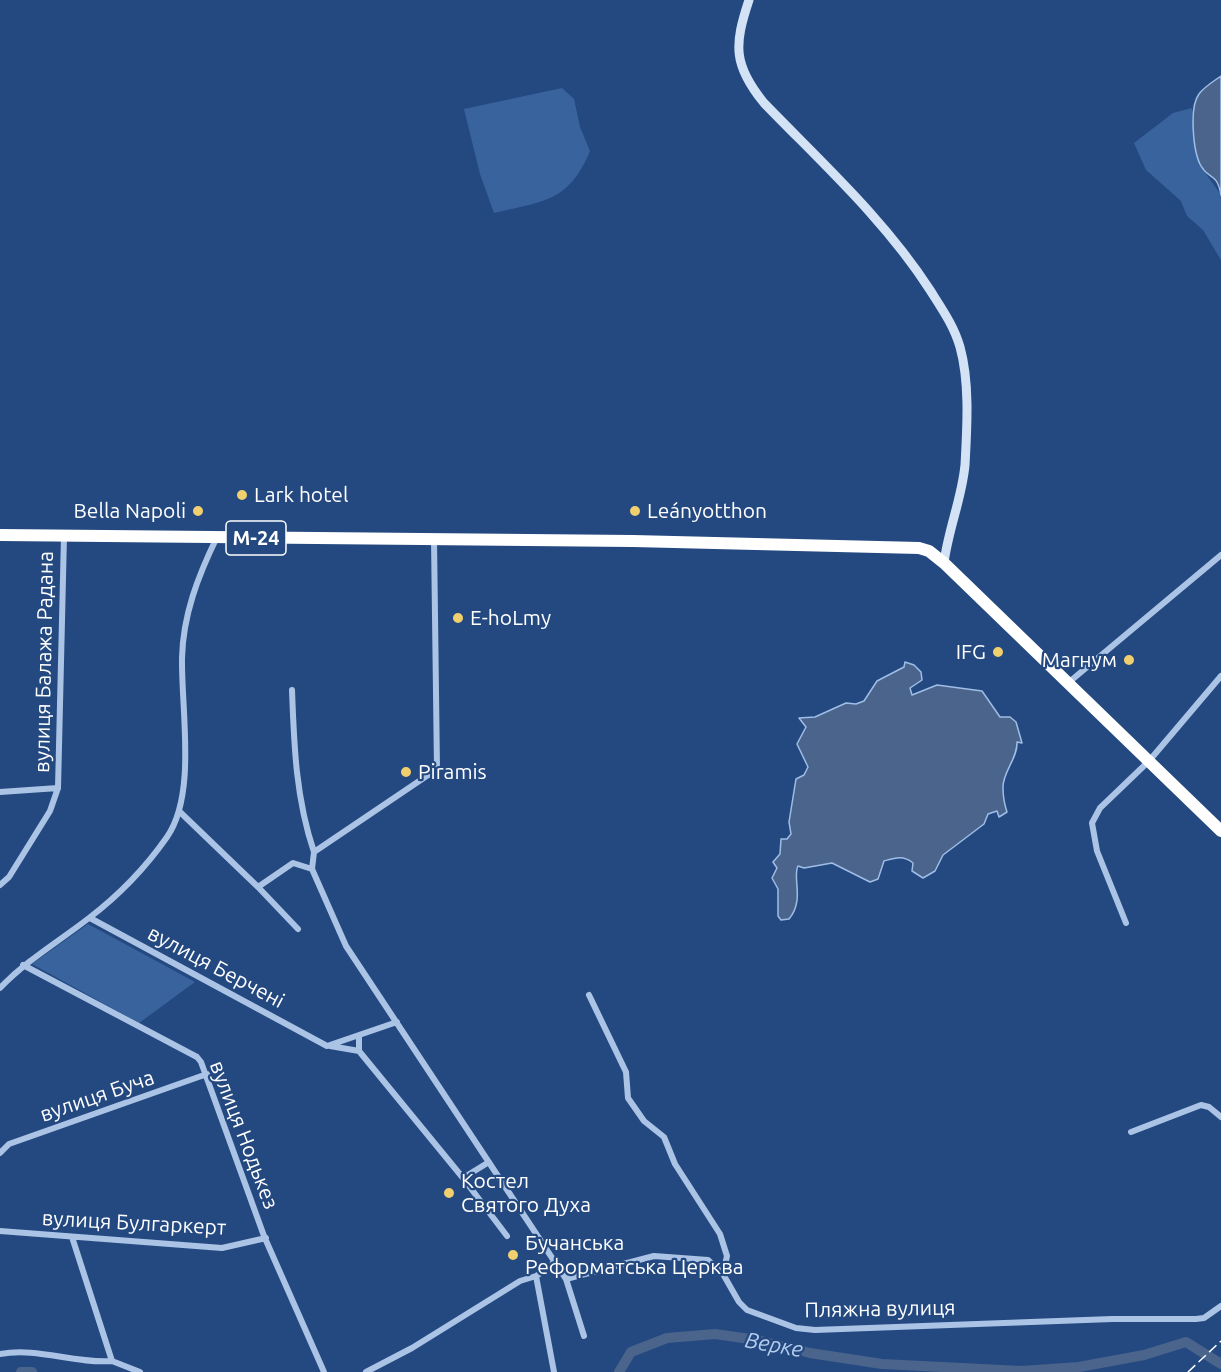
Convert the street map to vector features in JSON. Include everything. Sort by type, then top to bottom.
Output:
[{"type":"highway","name":"М-24","points":[[0,535],[907,546],[929,551],[1221,831]]},
{"type":"street","points":[[749,0],[740,29],[737,50],[740,68],[750,86],[764,104],[879,221],[908,256],[950,321],[960,348],[965,386],[965,467],[947,539],[944,563]]},
{"type":"street","points":[[0,535],[0,547]]},
{"type":"street","name":"вулиця Балажа Радана","points":[[0,885],[9,877],[50,811],[58,788],[64,536]]},
{"type":"street","points":[[0,988],[22,965],[90,918],[135,876],[168,836],[180,812],[186,737],[182,657],[187,612],[197,577],[217,537]]},
{"type":"street","points":[[314,852],[437,769],[434,539]]},
{"type":"street","points":[[1068,683],[1221,555]]},
{"type":"street","points":[[1126,923],[1097,851],[1092,823],[1117,790],[1149,761],[1221,676]]},
{"type":"street","points":[[292,690],[294,755],[303,820],[314,852],[312,869],[346,946],[554,1259],[566,1279],[584,1336]]},
{"type":"street","name":"вулиця Балажа Радана","points":[[0,792],[58,788]]},
{"type":"street","points":[[180,812],[298,929]]},
{"type":"street","points":[[258,887],[293,863],[312,869]]},
{"type":"street","name":"вулиця Берчені","points":[[90,918],[327,1046],[359,1051]]},
{"type":"street","name":"вулиця Нодькез","points":[[22,965],[197,1057],[207,1074],[266,1238],[324,1372]]},
{"type":"street","points":[[589,995],[626,1072],[628,1098],[644,1121],[663,1137],[675,1164],[720,1234],[727,1257],[723,1274]]},
{"type":"street","points":[[327,1046],[359,1037],[397,1022]]},
{"type":"street","points":[[359,1037],[359,1051],[463,1178],[507,1236]]},
{"type":"street","name":"вулиця Буча","points":[[0,1153],[9,1144],[207,1074]]},
{"type":"street","points":[[1131,1132],[1201,1105],[1209,1107],[1221,1117]]},
{"type":"street","points":[[463,1178],[489,1162]]},
{"type":"street","name":"вулиця Булгаркерт","points":[[0,1231],[222,1248],[266,1238]]},
{"type":"street","points":[[72,1237],[112,1361]]},
{"type":"street","name":"Пляжна вулиця","points":[[566,1279],[654,1256],[708,1260],[723,1274],[739,1302],[747,1310],[796,1328],[1112,1319],[1196,1319],[1204,1318],[1221,1306]]},
{"type":"street","points":[[366,1372],[412,1348],[520,1281],[536,1276],[552,1266],[554,1259]]},
{"type":"street","points":[[536,1276],[554,1372]]},
{"type":"street","points":[[0,1354],[33,1352],[92,1363],[112,1361],[140,1372]]},
{"type":"shaded area","points":[[1221,76],[1221,195],[1215,179],[1204,170],[1198,159],[1193,119],[1199,94]]},
{"type":"shaded area","points":[[562,88],[574,99],[580,127],[590,151],[582,168],[573,181],[552,197],[527,206],[494,213],[480,174],[464,109]]},
{"type":"shaded area","points":[[1192,108],[1202,168],[1221,195],[1221,260],[1203,230],[1187,216],[1181,201],[1146,170],[1134,143],[1173,113]]},
{"type":"shaded area","points":[[905,662],[914,665],[921,672],[922,680],[910,688],[912,695],[937,685],[982,691],[1000,717],[1010,717],[1016,722],[1022,743],[1017,742],[1015,754],[1003,782],[1003,797],[1007,812],[999,817],[997,811],[988,814],[984,824],[943,855],[935,871],[923,878],[912,871],[913,863],[902,858],[884,861],[878,879],[870,882],[832,863],[804,868],[798,866],[794,912],[789,919],[781,920],[778,916],[778,889],[772,878],[777,868],[773,862],[780,854],[781,839],[787,839],[791,834],[789,822],[796,779],[804,775],[808,767],[797,744],[806,727],[799,718],[815,717],[846,703],[856,704],[864,701],[877,681],[904,667]]},
{"type":"shaded area","points":[[88,924],[195,982],[139,1023],[32,964]]},
{"type":"waterway","name":"Верке","points":[[619,1372],[631,1352],[667,1338],[715,1334],[757,1340],[810,1353],[882,1364],[1021,1371],[1079,1367],[1144,1355],[1186,1342],[1221,1364]]},
{"type":"waterway","name":"Верке","points":[[21,1372],[32,1372]]},
{"type":"railway","points":[[1188,1372],[1221,1341]]},
{"type":"place","name":"Lark hotel","points":[[242,495]]},
{"type":"place","name":"Bella Napoli","points":[[198,511]]},
{"type":"place","name":"Leányotthon","points":[[635,511]]},
{"type":"place","name":"E-hoLmy","points":[[458,618]]},
{"type":"place","name":"IFG","points":[[998,652]]},
{"type":"place","name":"Магнум","points":[[1129,660]]},
{"type":"place","name":"Piramis","points":[[406,772]]},
{"type":"place","name":"Костел Святого Духа","points":[[449,1193]]},
{"type":"place","name":"Бучанська Реформатська Церква","points":[[513,1255]]}]
